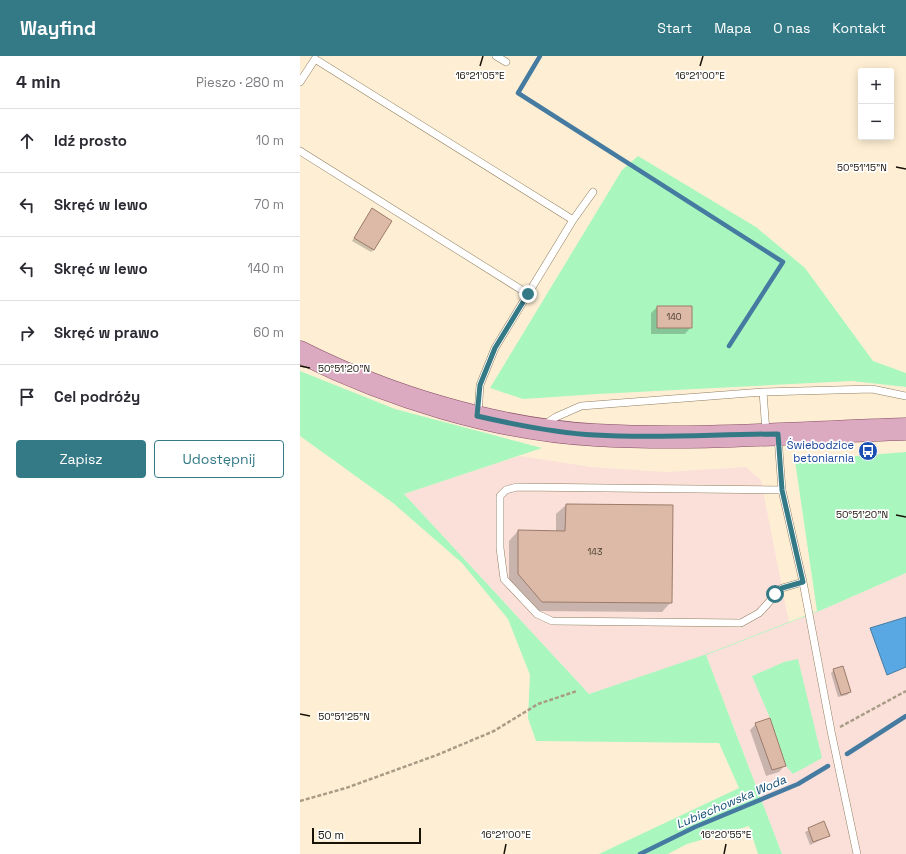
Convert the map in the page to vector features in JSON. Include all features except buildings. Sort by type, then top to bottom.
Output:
[{"type":"main road","points":[[300,352],[331,367],[380,386],[477,416],[539,429],[616,436],[772,434],[906,429]]},
{"type":"lane","points":[[496,56],[506,62]]},
{"type":"lane","points":[[300,82],[315,59],[573,220]]},
{"type":"lane","points":[[300,151],[528,294]]},
{"type":"lane","points":[[477,416],[480,385],[495,348],[573,220],[593,192]]},
{"type":"lane","points":[[539,429],[556,417],[581,406],[763,392],[872,389],[906,396]]},
{"type":"lane","points":[[763,392],[782,490],[803,582],[831,731],[857,854]]},
{"type":"lane","points":[[782,490],[517,487],[506,490],[500,496],[500,548],[504,579],[537,614],[552,621],[741,623],[759,612],[782,588],[803,582]]},
{"type":"path","points":[[300,801],[346,788],[436,755],[494,731],[538,704],[576,691]]},
{"type":"path","points":[[831,731],[906,691]]},
{"type":"shaded area","points":[[519,456],[592,467],[665,472],[746,467],[761,480],[789,623],[906,573],[906,854],[782,854],[706,655],[589,694],[404,494]]},
{"type":"green space","points":[[638,156],[756,227],[805,268],[873,361],[906,373],[906,387],[852,381],[523,399],[490,388],[622,170]]},
{"type":"green space","points":[[300,371],[395,409],[542,448],[404,494],[589,694],[704,655],[817,611],[795,461],[906,452],[906,573],[824,609],[706,655],[782,854],[758,854],[749,826],[687,844],[668,854],[599,854],[739,788],[719,743],[536,741],[528,718],[530,675],[508,619],[462,563],[393,503],[300,436]]},
{"type":"green space","points":[[798,659],[822,758],[793,774],[786,766],[770,718],[752,676],[784,662]]},
{"type":"water","points":[[906,617],[906,667],[887,675],[870,628]]},
{"type":"waterway","points":[[540,56],[518,93],[783,262],[729,346]]},
{"type":"waterway","name":"Lubiechowska Woda","points":[[847,754],[906,716]]},
{"type":"waterway","name":"Lubiechowska Woda","points":[[640,854],[695,827],[798,784],[828,766]]},
{"type":"place","name":"Świebodzice betoniarnia","points":[[868,451]]},
{"type":"route","points":[[528,294],[495,348],[480,385],[477,416],[539,429],[594,435],[668,437],[778,434],[782,490],[803,582],[782,588],[775,594]]}]
